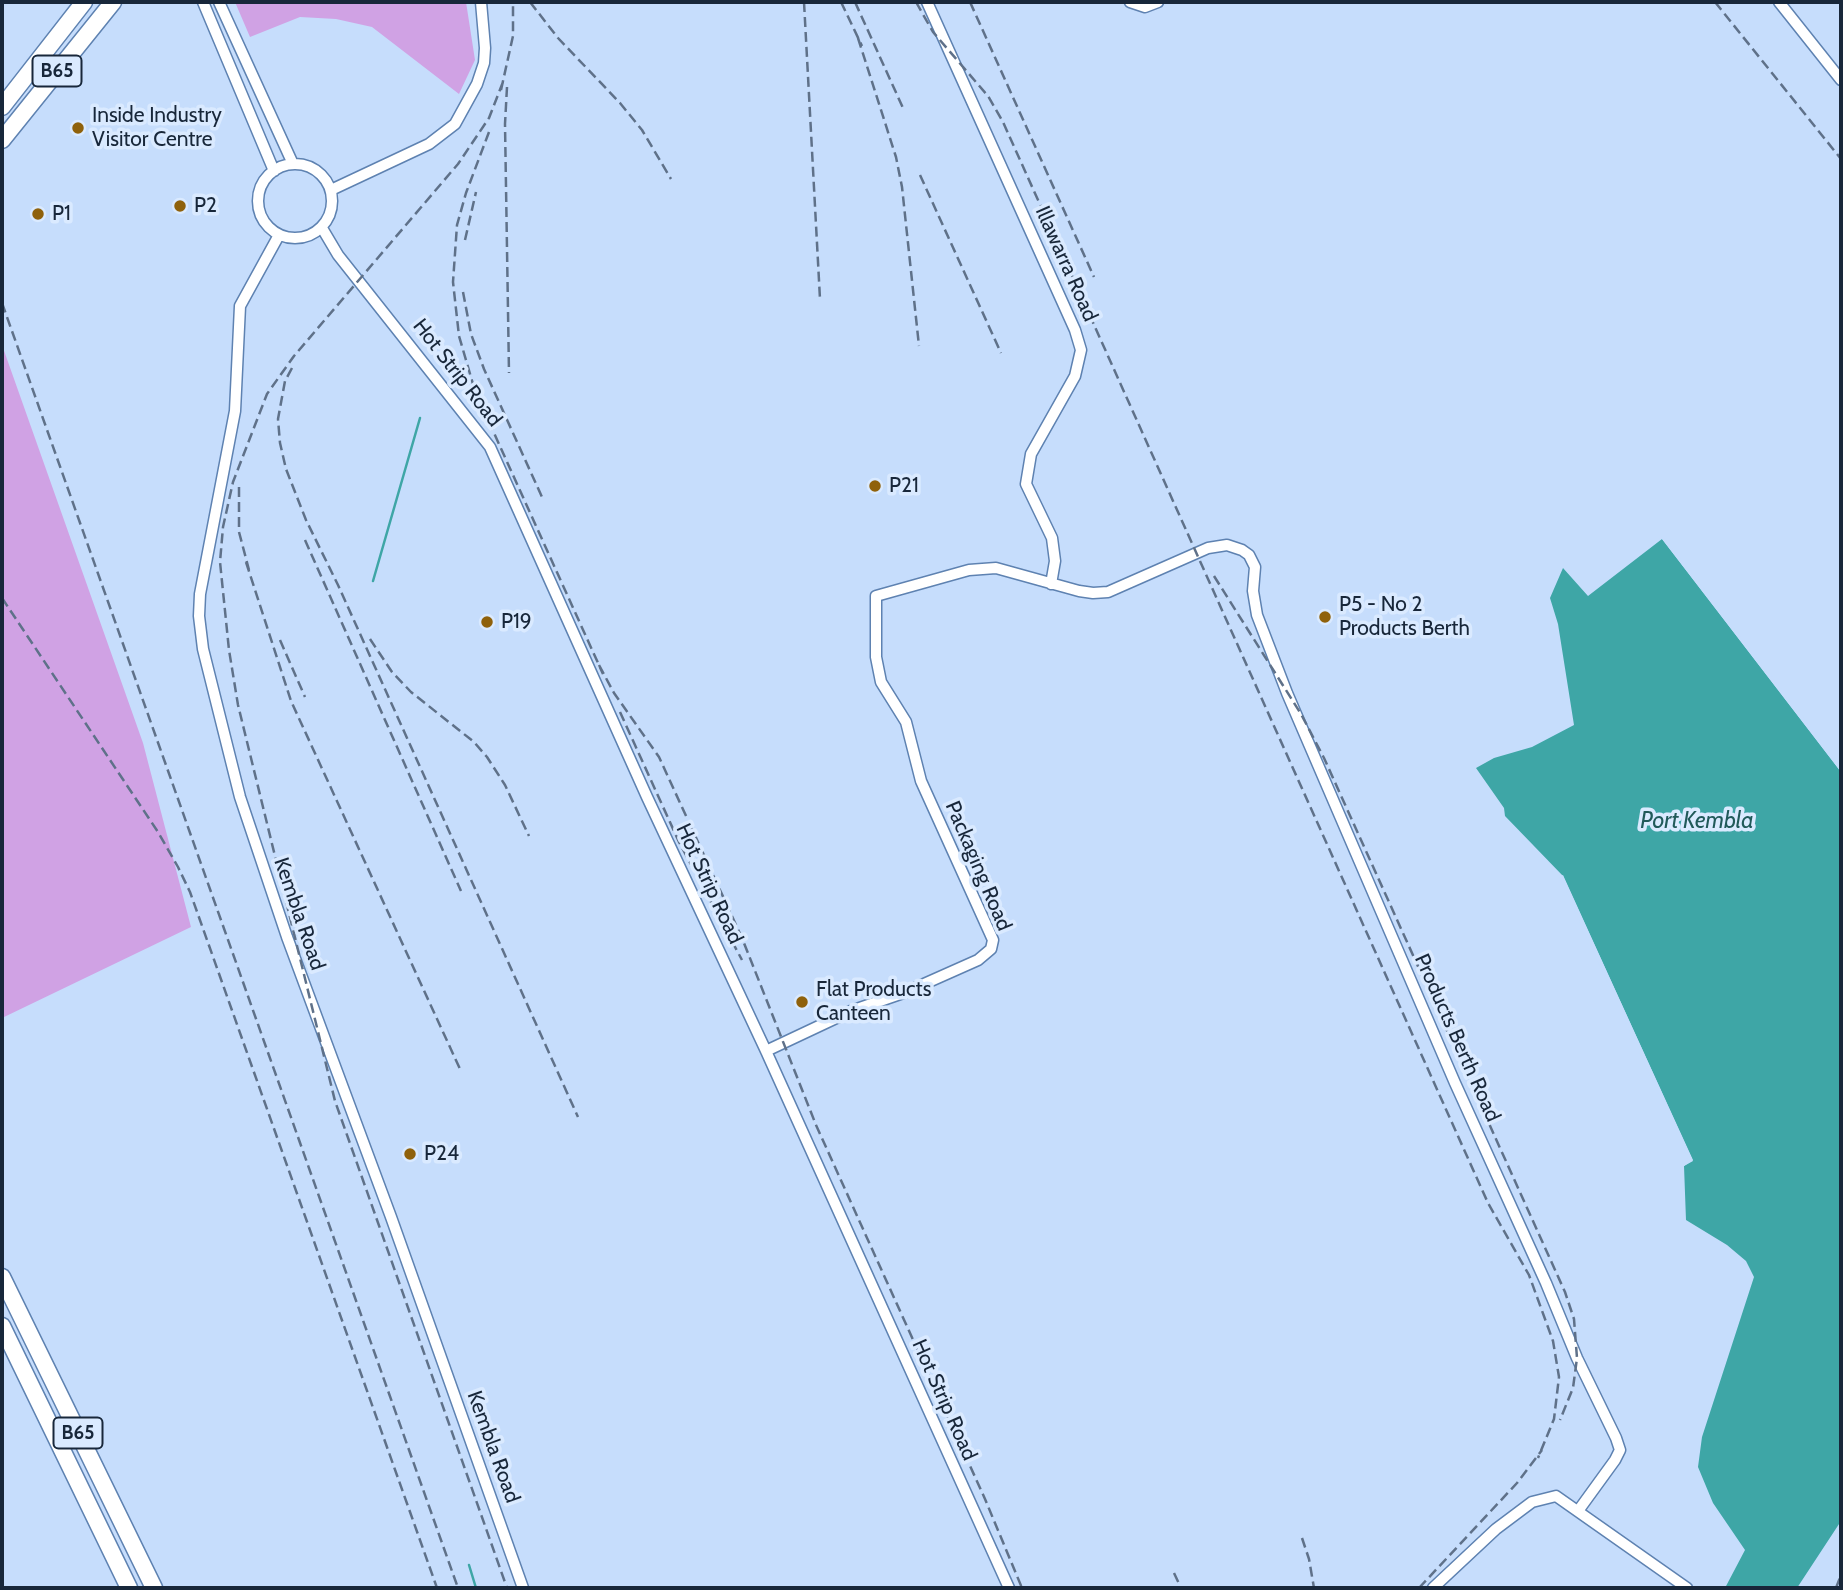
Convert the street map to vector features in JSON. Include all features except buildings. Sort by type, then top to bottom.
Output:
[{"type":"main road","name":"B65","points":[[2,107],[84,2]]},
{"type":"main road","name":"B65","points":[[2,140],[113,2]]},
{"type":"main road","name":"B65","points":[[2,1277],[154,1588]]},
{"type":"main road","name":"B65","points":[[2,1326],[129,1588]]},
{"type":"street","points":[[203,2],[274,171]]},
{"type":"street","points":[[219,2],[293,164]]},
{"type":"street","points":[[331,190],[429,144],[455,124],[477,84],[484,63],[481,2]]},
{"type":"street","name":"Illawarra Road","points":[[927,2],[1075,330],[1081,350],[1075,376],[1031,454],[1026,484],[1052,538],[1055,561],[1051,584]]},
{"type":"street","points":[[1130,2],[1145,7],[1158,2]]},
{"type":"street","points":[[1779,2],[1841,80]]},
{"type":"street","points":[[230,67],[244,58]]},
{"type":"street","points":[[293,164],[314,169],[325,178],[331,190],[332,209],[321,228],[303,238],[279,235],[266,225],[258,205],[261,189],[274,171],[293,164]]},
{"type":"street","name":"Hot Strip Road","points":[[321,228],[338,255],[490,447],[1009,1588]]},
{"type":"street","name":"Kembla Road","points":[[279,235],[240,306],[235,411],[200,594],[199,616],[203,649],[240,797],[279,914],[391,1217],[523,1588]]},
{"type":"street","name":"Products Berth Road","points":[[1051,584],[1093,593],[1108,592],[1219,545],[1234,546],[1249,555],[1255,567],[1253,591],[1257,615],[1287,692],[1455,1083],[1577,1358],[1616,1437],[1620,1450],[1615,1461],[1578,1511]]},
{"type":"street","name":"Packaging Road","points":[[766,1051],[851,1011],[906,992],[978,960],[990,950],[993,940],[921,781],[906,722],[881,681],[877,669],[876,596],[969,569],[996,568],[1051,584]]},
{"type":"street","points":[[1433,1588],[1496,1529],[1532,1502],[1556,1496],[1687,1588]]},
{"type":"shaded area","points":[[235,2],[466,2],[475,60],[459,94],[372,27],[336,19],[300,17],[250,37]]},
{"type":"shaded area","points":[[2,345],[143,743],[191,927],[2,1018]]},
{"type":"water","name":"Port Kembla","points":[[1662,539],[1841,772],[1841,1521],[1797,1588],[1725,1588],[1745,1550],[1713,1503],[1698,1467],[1702,1437],[1754,1277],[1746,1261],[1727,1245],[1686,1220],[1684,1166],[1693,1160],[1563,876],[1505,816],[1504,808],[1476,768],[1494,758],[1532,747],[1574,725],[1558,624],[1550,598],[1563,568],[1588,596]]},
{"type":"pier","points":[[1664,537],[1841,766],[1841,772],[1662,539]]},
{"type":"pier","points":[[1563,875],[1693,1161],[1684,1166],[1681,1167],[1681,1163],[1688,1159],[1559,877]]},
{"type":"waterway","points":[[373,581],[420,418]]},
{"type":"waterway","points":[[469,1565],[476,1588]]},
{"type":"railway","points":[[501,90],[513,36],[513,2]]},
{"type":"railway","points":[[530,2],[558,38],[642,130],[671,179]]},
{"type":"railway","points":[[804,2],[820,299]]},
{"type":"railway","points":[[841,2],[862,46]]},
{"type":"railway","points":[[855,2],[903,108]]},
{"type":"railway","points":[[916,2],[933,32],[988,96],[1003,122],[1488,1203],[1529,1275],[1553,1341],[1559,1377],[1554,1419],[1538,1458]]},
{"type":"railway","points":[[970,2],[1094,277]]},
{"type":"railway","points":[[1715,2],[1841,159]]},
{"type":"railway","points":[[858,38],[896,157],[902,187],[919,346]]},
{"type":"railway","points":[[503,82],[489,118],[458,164],[294,356],[267,394],[233,482],[223,527],[220,562],[238,705],[335,1101],[507,1588]]},
{"type":"railway","points":[[507,87],[505,124],[509,373]]},
{"type":"railway","points":[[489,132],[457,225],[453,282],[459,336],[475,391],[603,674]]},
{"type":"railway","points":[[920,175],[1001,353]]},
{"type":"railway","points":[[465,240],[476,192]]},
{"type":"railway","points":[[463,292],[471,334],[484,369],[542,497]]},
{"type":"railway","points":[[2,303],[458,1588]]},
{"type":"railway","points":[[292,368],[285,381],[278,419],[286,469],[306,520],[338,585],[578,1117]]},
{"type":"railway","points":[[239,487],[239,532],[249,570]]},
{"type":"railway","points":[[305,540],[461,891]]},
{"type":"railway","points":[[246,562],[291,701],[460,1069]]},
{"type":"railway","points":[[1214,576],[1301,714],[1324,758],[1565,1292],[1574,1319],[1577,1358],[1573,1388],[1560,1420]]},
{"type":"railway","points":[[2,598],[158,832],[190,892],[437,1588]]},
{"type":"railway","points":[[370,639],[392,672],[411,692],[474,742],[487,757],[505,785],[529,836]]},
{"type":"railway","points":[[280,640],[305,697]]},
{"type":"railway","points":[[599,665],[614,693],[659,757],[742,938],[816,1125],[985,1499],[1022,1588]]},
{"type":"railway","points":[[620,712],[679,842],[742,960]]},
{"type":"railway","points":[[1419,1588],[1517,1483],[1542,1450]]},
{"type":"railway","points":[[1302,1538],[1314,1588]]},
{"type":"railway","points":[[1174,1573],[1181,1588]]},
{"type":"railway","points":[[1836,1588],[1841,1575]]},
{"type":"place","name":"Inside Industry Visitor Centre","points":[[78,128]]},
{"type":"place","name":"P2","points":[[180,206]]},
{"type":"place","name":"P1","points":[[38,214]]},
{"type":"place","name":"P21","points":[[875,486]]},
{"type":"place","name":"P5 - No 2 Products Berth","points":[[1325,617]]},
{"type":"place","name":"P19","points":[[487,622]]},
{"type":"place","name":"Flat Products Canteen","points":[[802,1002]]},
{"type":"place","name":"P24","points":[[410,1154]]}]
